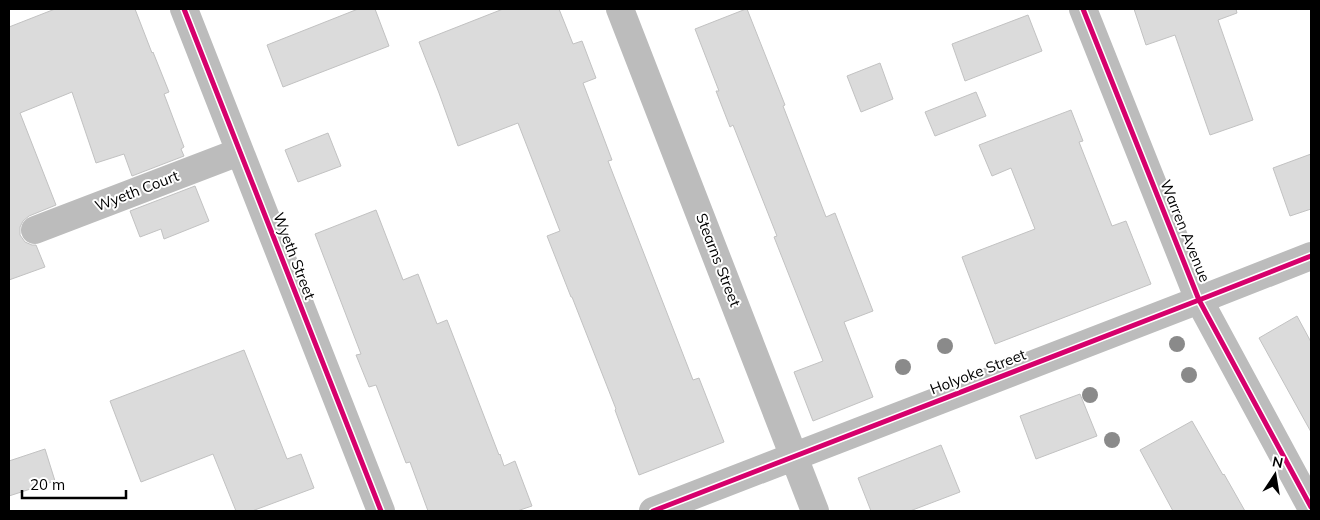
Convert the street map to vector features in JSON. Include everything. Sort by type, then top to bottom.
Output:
[{"type":"street","name":"Wyeth Street","points":[[184,9],[381,511]]},
{"type":"street","name":"Stearns Street","points":[[620,9],[815,511]]},
{"type":"street","name":"Warren Avenue","points":[[1083,9],[1199,300],[1311,507]]},
{"type":"street","name":"Wyeth Court","points":[[35,230],[239,152]]},
{"type":"street","name":"Holyoke Street","points":[[653,511],[1311,256]]},
{"type":"building","points":[[55,9],[135,9],[169,92],[164,94],[184,147],[181,149],[184,156],[132,176],[124,154],[96,163],[72,92],[20,113],[56,205],[29,216],[20,227],[20,235],[25,242],[36,245],[45,267],[9,280],[9,27]]},
{"type":"building","points":[[358,9],[375,9],[389,46],[283,87],[267,45]]},
{"type":"building","points":[[503,9],[559,9],[573,44],[582,41],[596,78],[583,83],[612,160],[608,161],[693,380],[699,378],[724,442],[639,475],[616,409],[547,236],[560,231],[518,123],[458,146],[419,42]]},
{"type":"building","points":[[747,9],[826,217],[835,213],[873,311],[844,322],[873,397],[813,421],[794,372],[823,361],[774,237],[777,236],[733,125],[730,127],[716,91],[719,91],[695,29]]},
{"type":"building","points":[[1134,9],[1236,9],[1237,13],[1218,20],[1253,120],[1210,135],[1175,35],[1146,45]]},
{"type":"building","points":[[1028,15],[1042,51],[965,81],[952,44]]},
{"type":"building","points":[[880,63],[893,99],[861,112],[847,76]]},
{"type":"building","points":[[976,92],[986,116],[935,136],[925,112]]},
{"type":"building","points":[[1071,110],[1083,141],[1079,142],[1112,226],[1126,221],[1151,284],[995,344],[962,257],[1035,229],[1011,168],[992,176],[979,145]]},
{"type":"building","points":[[328,133],[341,166],[298,182],[285,150]]},
{"type":"building","points":[[1311,154],[1311,209],[1290,216],[1273,168]]},
{"type":"building","points":[[195,186],[209,221],[164,239],[161,229],[140,237],[130,211]]},
{"type":"building","points":[[376,210],[403,280],[418,274],[437,324],[447,320],[504,466],[515,461],[532,506],[517,511],[428,511],[410,462],[406,463],[376,385],[369,387],[356,355],[361,354],[315,234]]},
{"type":"building","points":[[1297,316],[1311,342],[1311,432],[1259,338]]},
{"type":"building","points":[[244,350],[287,459],[301,454],[314,488],[252,511],[236,511],[213,454],[141,482],[110,401]]},
{"type":"building","points":[[1080,394],[1097,436],[1036,459],[1020,416]]},
{"type":"building","points":[[1192,421],[1245,511],[1173,511],[1140,450]]},
{"type":"building","points":[[941,445],[960,492],[910,511],[871,511],[858,478]]},
{"type":"building","points":[[45,449],[55,481],[9,496],[9,461]]},
{"type":"cycle path","points":[[184,9],[381,511]]},
{"type":"cycle path","points":[[1083,9],[1199,300],[1311,507]]},
{"type":"cycle path","points":[[653,511],[1311,256]]}]
